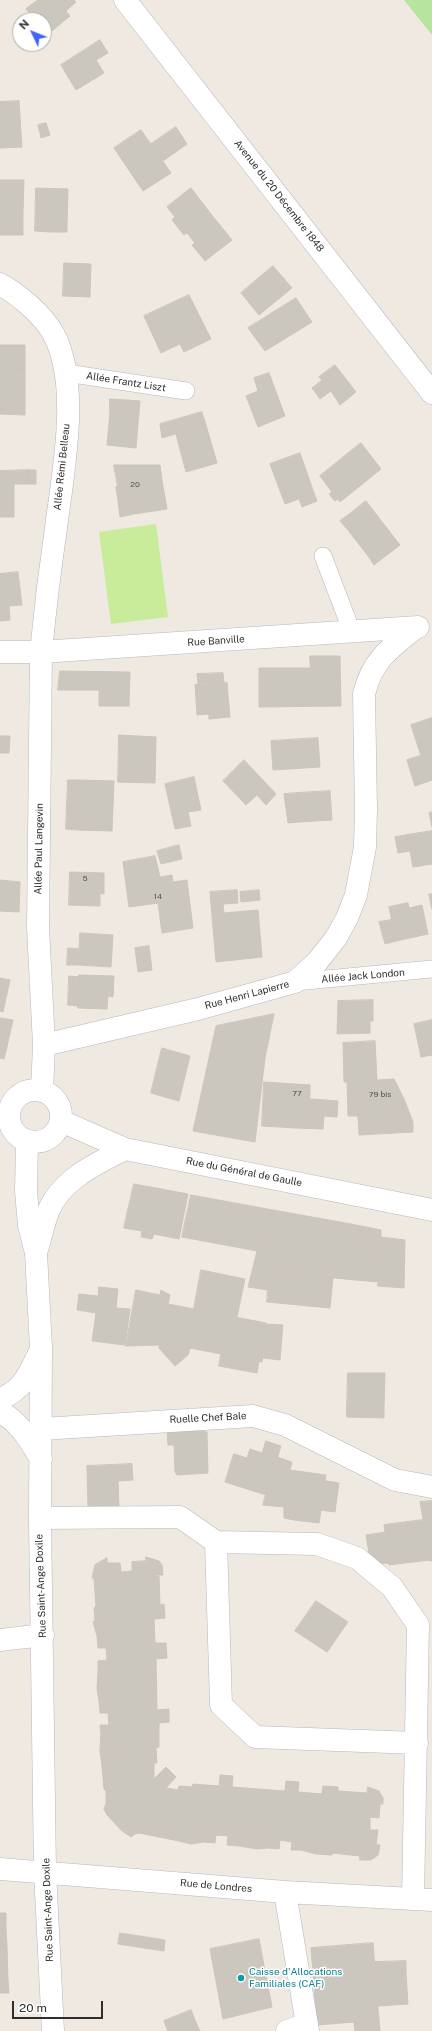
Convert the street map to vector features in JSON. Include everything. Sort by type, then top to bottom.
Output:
[{"type":"street","name":"Avenue du 20 Décembre 1848","points":[[125,0],[432,393]]},
{"type":"street","name":"Allée Rémi Belleau","points":[[0,284],[15,292],[53,333],[66,373],[68,388],[66,450],[41,652]]},
{"type":"street","name":"Rue Banville","points":[[0,652],[41,652],[425,626]]},
{"type":"street","name":"Rue Henri Lapierre","points":[[44,1045],[198,1009],[295,982],[317,962],[336,938],[347,918],[356,895],[365,846],[366,809],[364,694],[368,679],[382,655],[425,626]]},
{"type":"street","name":"Allée Paul Langevin","points":[[41,652],[38,928],[44,1045],[42,1091]]},
{"type":"street","points":[[32,1090],[42,1091],[51,1096],[58,1104],[61,1120],[56,1131],[48,1139],[35,1143],[18,1137],[4,1119],[14,1100],[22,1093],[32,1090]]},
{"type":"street","name":"Rue du Général de Gaulle","points":[[61,1120],[125,1149],[432,1210]]},
{"type":"street","name":"Rue Saint-Ange Doxile","points":[[27,1141],[26,1191],[29,1225],[36,1253],[41,1348],[40,1518],[43,1635],[45,1872],[53,2031]]},
{"type":"street","points":[[36,1253],[48,1211],[59,1193],[77,1174],[125,1149]]},
{"type":"street","points":[[0,1399],[18,1390],[28,1376],[41,1348]]},
{"type":"street","points":[[0,1412],[15,1423],[27,1436],[41,1459]]},
{"type":"street","name":"Ruelle Chef Bale","points":[[41,1429],[253,1416],[285,1425],[395,1480],[432,1488]]},
{"type":"street","points":[[40,1518],[180,1517],[216,1542],[317,1544],[358,1558],[392,1587],[418,1625],[417,1743],[422,1900]]},
{"type":"street","points":[[216,1542],[221,1704],[255,1737],[417,1743]]},
{"type":"street","points":[[0,1640],[43,1635]]},
{"type":"street","name":"Rue de Londres","points":[[0,1869],[285,1892],[422,1900]]},
{"type":"street","points":[[285,1892],[308,2027],[287,2031]]},
{"type":"lane","name":"Allée Frantz Liszt","points":[[66,373],[186,391]]},
{"type":"lane","points":[[323,556],[352,632]]},
{"type":"lane","name":"Allée Jack London","points":[[295,982],[432,969]]},
{"type":"green space","points":[[404,0],[432,0],[432,35]]},
{"type":"green space","points":[[156,524],[168,617],[111,624],[99,532]]},
{"type":"building","points":[[38,0],[57,0],[70,16],[52,31],[52,12],[28,12],[26,9]]},
{"type":"building","points":[[57,0],[74,0],[76,2],[66,11]]},
{"type":"building","points":[[100,40],[108,53],[96,60],[104,73],[76,90],[61,65]]},
{"type":"building","points":[[19,101],[22,147],[0,148],[0,102]]},
{"type":"building","points":[[46,123],[50,135],[41,138],[38,125]]},
{"type":"building","points":[[176,127],[187,144],[163,161],[151,144]]},
{"type":"building","points":[[141,130],[171,173],[143,191],[114,148]]},
{"type":"building","points":[[0,180],[24,180],[23,212],[0,212]]},
{"type":"building","points":[[36,188],[68,189],[67,224],[51,223],[51,232],[35,231]]},
{"type":"building","points":[[191,188],[211,214],[184,235],[172,220],[175,217],[167,207]]},
{"type":"building","points":[[0,212],[23,212],[23,235],[0,235]]},
{"type":"building","points":[[211,214],[232,240],[205,261],[192,245],[195,243],[187,233]]},
{"type":"building","points":[[51,223],[67,224],[67,232],[51,232]]},
{"type":"building","points":[[64,263],[91,264],[90,297],[63,296]]},
{"type":"building","points":[[273,266],[292,288],[259,315],[241,293]]},
{"type":"building","points":[[189,295],[207,331],[161,353],[144,316]]},
{"type":"building","points":[[296,298],[312,322],[265,351],[248,328]]},
{"type":"building","points":[[207,331],[211,339],[184,352],[180,344]]},
{"type":"building","points":[[0,345],[25,345],[25,369],[0,368]]},
{"type":"building","points":[[335,365],[356,392],[340,405],[331,391],[320,399],[312,388],[322,380],[319,377]]},
{"type":"building","points":[[0,368],[25,369],[25,391],[0,392]]},
{"type":"building","points":[[269,373],[285,416],[258,427],[246,396],[258,391],[254,378]]},
{"type":"building","points":[[25,391],[25,415],[0,414],[0,392]]},
{"type":"building","points":[[110,399],[126,400],[125,414],[110,412]]},
{"type":"building","points":[[126,400],[140,401],[136,448],[107,445],[110,412],[125,414]]},
{"type":"building","points":[[202,412],[206,425],[162,438],[160,424]]},
{"type":"building","points":[[206,425],[217,463],[186,472],[176,434]]},
{"type":"building","points":[[361,443],[381,469],[340,502],[338,499],[335,501],[329,494],[332,492],[320,476]]},
{"type":"building","points":[[300,453],[314,493],[285,504],[270,464]]},
{"type":"building","points":[[114,465],[160,465],[162,480],[118,487]]},
{"type":"building","points":[[29,470],[29,484],[14,484],[14,517],[0,517],[0,471]]},
{"type":"building","points":[[29,470],[36,470],[36,484],[29,484]]},
{"type":"building","points":[[162,480],[167,509],[134,514],[132,499],[118,501],[116,487]]},
{"type":"building","points":[[314,493],[317,501],[302,507],[299,499]]},
{"type":"building","points":[[132,499],[134,514],[120,517],[118,501]]},
{"type":"building","points":[[366,501],[393,536],[368,556],[348,530],[358,522],[351,513]]},
{"type":"building","points":[[351,513],[358,522],[348,530],[340,521]]},
{"type":"building","points":[[393,536],[400,545],[374,565],[368,556]]},
{"type":"building","points":[[18,572],[22,605],[9,606],[10,620],[0,621],[0,574]]},
{"type":"building","points":[[310,656],[340,656],[341,706],[259,707],[259,668],[310,668]]},
{"type":"building","points":[[60,671],[130,672],[129,706],[99,706],[99,690],[58,690]]},
{"type":"building","points":[[223,673],[224,683],[198,684],[197,674]]},
{"type":"building","points":[[227,683],[230,717],[209,719],[209,714],[197,715],[195,685]]},
{"type":"building","points":[[432,718],[432,752],[421,756],[411,725]]},
{"type":"building","points":[[119,735],[156,737],[155,783],[118,782]]},
{"type":"building","points":[[0,736],[10,736],[9,753],[0,753]]},
{"type":"building","points":[[318,738],[320,767],[273,770],[271,741]]},
{"type":"building","points":[[432,752],[432,780],[415,786],[407,760]]},
{"type":"building","points":[[244,760],[276,794],[266,805],[257,795],[246,805],[223,781]]},
{"type":"building","points":[[194,777],[201,810],[188,812],[191,826],[175,829],[165,784]]},
{"type":"building","points":[[68,780],[79,780],[78,830],[66,829]]},
{"type":"building","points":[[79,780],[114,781],[112,831],[78,830]]},
{"type":"building","points":[[330,791],[332,820],[299,822],[297,793]]},
{"type":"building","points":[[297,793],[299,822],[288,823],[284,794]]},
{"type":"building","points":[[432,812],[432,827],[429,813]]},
{"type":"building","points":[[432,831],[432,864],[413,867],[407,835]]},
{"type":"building","points":[[407,835],[410,851],[398,853],[395,837]]},
{"type":"building","points":[[179,845],[182,859],[161,864],[157,851]]},
{"type":"building","points":[[155,856],[160,877],[172,875],[173,882],[187,880],[193,928],[162,933],[158,903],[129,907],[123,862]]},
{"type":"building","points":[[70,872],[104,873],[104,894],[100,893],[100,906],[69,905]]},
{"type":"building","points":[[0,880],[20,882],[19,912],[0,911]]},
{"type":"building","points":[[237,890],[238,903],[223,904],[224,913],[258,910],[262,957],[216,962],[210,892]]},
{"type":"building","points":[[259,890],[260,900],[241,902],[240,892]]},
{"type":"building","points":[[429,894],[432,894],[432,909]]},
{"type":"building","points":[[408,903],[409,908],[422,905],[428,934],[396,941],[389,907]]},
{"type":"building","points":[[391,920],[396,941],[385,944],[379,922]]},
{"type":"building","points":[[80,933],[113,935],[111,967],[79,965]]},
{"type":"building","points":[[149,946],[152,970],[138,972],[135,948]]},
{"type":"building","points":[[68,948],[80,949],[79,965],[67,965]]},
{"type":"building","points":[[79,975],[114,976],[113,997],[108,996],[107,1009],[78,1008]]},
{"type":"building","points":[[69,976],[79,977],[78,1006],[68,1005]]},
{"type":"building","points":[[0,978],[10,980],[3,1012],[0,1011]]},
{"type":"building","points":[[373,1000],[373,1021],[370,1021],[370,1033],[337,1034],[338,1001]]},
{"type":"building","points":[[274,1014],[265,1058],[255,1142],[193,1131],[216,1026]]},
{"type":"building","points":[[0,1018],[13,1020],[6,1051],[0,1050]]},
{"type":"building","points":[[432,1020],[432,1055],[421,1057],[414,1024]]},
{"type":"building","points":[[375,1041],[377,1080],[394,1079],[404,1099],[394,1099],[395,1133],[359,1135],[356,1081],[344,1082],[343,1043]]},
{"type":"building","points":[[162,1048],[190,1056],[179,1101],[151,1093]]},
{"type":"building","points":[[0,1050],[6,1051],[4,1059],[0,1058]]},
{"type":"building","points":[[356,1081],[358,1116],[348,1116],[347,1082]]},
{"type":"building","points":[[264,1082],[310,1085],[310,1099],[325,1100],[324,1116],[296,1115],[296,1128],[262,1126]]},
{"type":"building","points":[[394,1099],[404,1099],[413,1122],[413,1132],[395,1133]]},
{"type":"building","points":[[325,1100],[338,1101],[337,1117],[324,1116]]},
{"type":"building","points":[[296,1115],[324,1116],[323,1129],[296,1128]]},
{"type":"building","points":[[134,1184],[188,1194],[179,1239],[154,1234],[152,1239],[141,1237],[142,1231],[124,1228]]},
{"type":"building","points":[[191,1195],[273,1210],[268,1290],[248,1287],[257,1251],[182,1237]]},
{"type":"building","points":[[273,1210],[351,1224],[350,1234],[381,1237],[378,1282],[269,1272]]},
{"type":"building","points":[[351,1224],[381,1230],[381,1237],[350,1234]]},
{"type":"building","points":[[381,1237],[405,1240],[404,1288],[378,1286]]},
{"type":"building","points":[[201,1270],[245,1279],[237,1317],[194,1309]]},
{"type":"building","points":[[269,1272],[333,1278],[330,1308],[267,1302]]},
{"type":"building","points":[[99,1287],[118,1289],[116,1308],[130,1309],[125,1345],[92,1341],[96,1313],[77,1310],[79,1294],[98,1296]]},
{"type":"building","points":[[136,1290],[160,1295],[161,1290],[170,1295],[159,1345],[126,1346]]},
{"type":"building","points":[[168,1304],[266,1323],[262,1362],[190,1348],[188,1355],[175,1366],[159,1348]]},
{"type":"building","points":[[266,1324],[283,1325],[280,1360],[263,1358]]},
{"type":"building","points":[[221,1354],[259,1361],[257,1373],[219,1366]]},
{"type":"building","points":[[348,1373],[385,1373],[384,1407],[347,1407]]},
{"type":"building","points":[[347,1407],[384,1407],[384,1418],[347,1417]]},
{"type":"building","points":[[204,1426],[203,1431],[207,1432],[208,1473],[177,1475],[175,1472],[174,1445],[168,1445],[167,1428]]},
{"type":"building","points":[[266,1441],[281,1446],[266,1495],[225,1482],[230,1466],[243,1470],[250,1449],[262,1453]]},
{"type":"building","points":[[234,1454],[247,1458],[243,1470],[230,1466]]},
{"type":"building","points":[[277,1457],[292,1462],[290,1470],[326,1475],[325,1481],[301,1477],[294,1520],[284,1518],[284,1507],[263,1505]]},
{"type":"building","points":[[132,1464],[133,1480],[118,1481],[119,1508],[88,1509],[87,1466]]},
{"type":"building","points":[[301,1477],[339,1483],[335,1512],[321,1510],[319,1523],[294,1520]]},
{"type":"building","points":[[432,1501],[432,1529],[425,1530],[420,1502]]},
{"type":"building","points":[[423,1520],[430,1560],[389,1565],[388,1563],[371,1565],[366,1535],[407,1529],[407,1522]]},
{"type":"building","points":[[407,1522],[407,1529],[385,1532],[384,1525]]},
{"type":"building","points":[[432,1529],[432,1561],[430,1561],[425,1530]]},
{"type":"building","points":[[146,1557],[159,1561],[162,1565],[163,1575],[147,1575]]},
{"type":"building","points":[[107,1558],[107,1576],[92,1578],[95,1565]]},
{"type":"building","points":[[147,1561],[147,1575],[159,1576],[160,1605],[164,1604],[165,1618],[154,1619],[155,1643],[166,1643],[167,1658],[156,1659],[157,1710],[169,1709],[169,1722],[159,1723],[159,1747],[156,1748],[157,1763],[154,1763],[154,1779],[166,1767],[176,1777],[166,1788],[178,1790],[179,1786],[192,1787],[193,1784],[219,1786],[220,1775],[233,1776],[232,1787],[285,1791],[286,1781],[299,1782],[298,1792],[322,1794],[323,1786],[338,1787],[338,1791],[367,1793],[366,1803],[380,1804],[379,1818],[370,1817],[370,1830],[378,1830],[376,1845],[362,1844],[360,1856],[332,1853],[332,1855],[316,1854],[317,1841],[302,1839],[301,1850],[291,1850],[292,1842],[280,1840],[279,1849],[269,1848],[271,1835],[240,1832],[239,1846],[227,1845],[228,1836],[216,1835],[215,1843],[204,1842],[205,1830],[174,1828],[174,1840],[139,1833],[135,1834],[106,1805],[106,1791],[104,1789],[102,1766],[115,1765],[114,1736],[101,1736],[100,1725],[109,1725],[108,1713],[100,1713],[99,1701],[113,1700],[112,1671],[98,1672],[98,1661],[107,1660],[106,1648],[98,1648],[97,1636],[111,1635],[110,1621],[95,1622],[94,1608],[96,1606],[94,1578],[107,1576],[107,1563],[120,1563],[121,1572],[132,1571],[132,1562]]},
{"type":"building","points":[[316,1601],[348,1622],[327,1652],[295,1631]]},
{"type":"building","points":[[110,1621],[111,1635],[97,1636],[93,1622]]},
{"type":"building","points":[[112,1671],[113,1700],[99,1701],[97,1689],[98,1672]]},
{"type":"building","points":[[101,1736],[114,1736],[115,1765],[102,1766],[100,1751]]},
{"type":"building","points":[[368,1787],[379,1791],[383,1798],[383,1804],[366,1803]]},
{"type":"building","points":[[106,1805],[135,1834],[131,1837],[122,1831],[107,1815],[104,1809]]},
{"type":"building","points":[[174,1828],[205,1830],[204,1842],[191,1844],[174,1840]]},
{"type":"building","points":[[240,1832],[271,1835],[269,1848],[257,1849],[239,1846]]},
{"type":"building","points":[[302,1839],[317,1841],[316,1854],[301,1850]]},
{"type":"building","points":[[362,1844],[380,1845],[378,1855],[371,1860],[360,1860]]},
{"type":"building","points":[[0,1913],[6,1913],[6,1929],[0,1929]]},
{"type":"building","points":[[0,1929],[6,1929],[7,1946],[0,1946]]},
{"type":"building","points":[[120,1933],[165,1940],[164,1951],[118,1944]]},
{"type":"building","name":"Caisse d'Allocations Familiales (CAF)","points":[[259,1939],[272,2007],[223,2019],[210,1949]]},
{"type":"building","points":[[373,1943],[379,2020],[317,2025],[311,1948]]},
{"type":"building","points":[[0,1946],[7,1946],[8,1980],[0,1980]]},
{"type":"building","points":[[406,1961],[406,1973],[375,1975],[375,1962]]},
{"type":"building","points":[[406,1973],[408,2004],[378,2006],[375,1975]]},
{"type":"building","points":[[0,1980],[8,1980],[9,1993],[0,1993]]},
{"type":"building","points":[[191,2010],[197,2025],[183,2031],[168,2031],[164,2021]]},
{"type":"building","points":[[379,2020],[380,2031],[355,2031],[354,2022]]},
{"type":"building","points":[[197,2025],[200,2031],[183,2031]]},
{"type":"place","name":"Caisse d'Allocations Familiales (CAF)","points":[[241,1978]]}]
